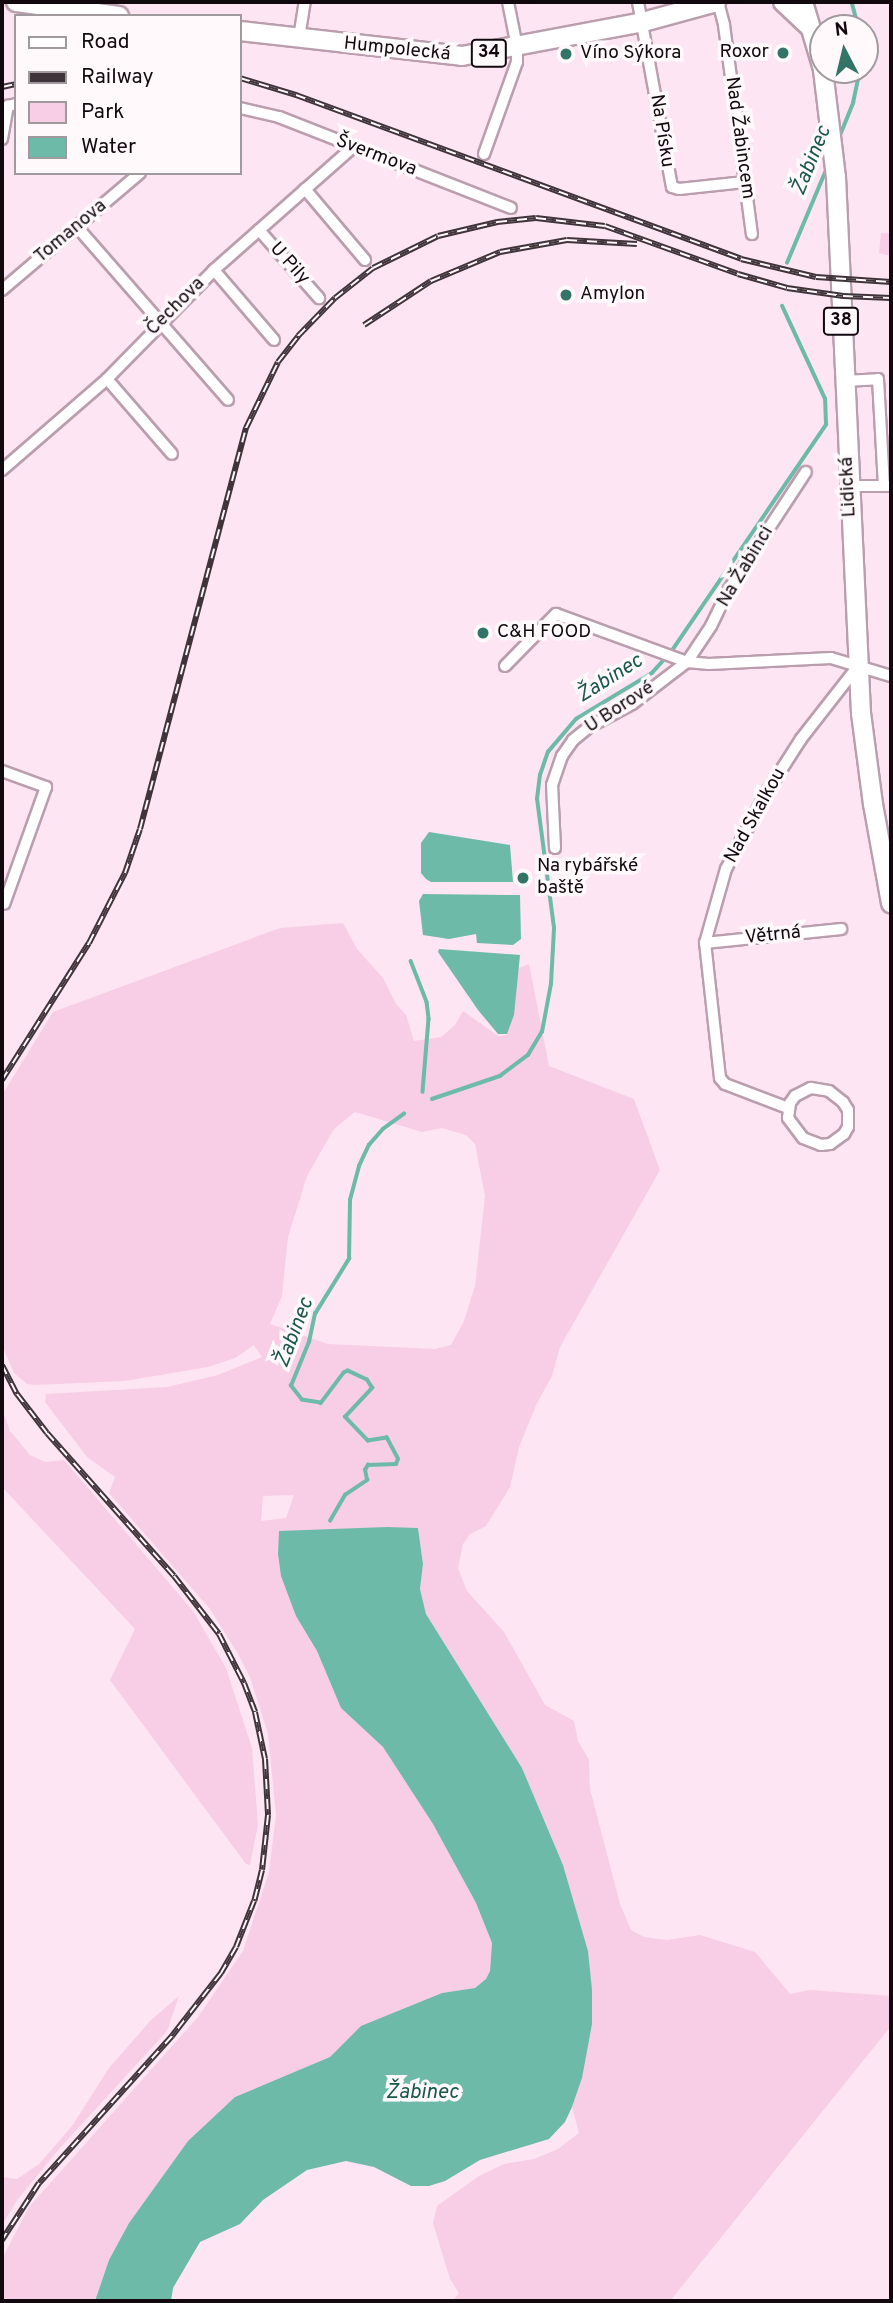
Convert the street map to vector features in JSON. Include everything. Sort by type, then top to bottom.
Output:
[{"type":"main road","points":[[16,2],[104,14]]},
{"type":"main road","name":"Humpolecká","points":[[242,31],[451,57],[643,22],[717,2]]},
{"type":"main road","points":[[783,2],[809,27]]},
{"type":"main road","name":"Lidická","points":[[803,2],[809,19]]},
{"type":"main road","name":"Lidická","points":[[825,84],[836,177],[858,666],[868,770],[891,903]]},
{"type":"street","points":[[299,38],[304,2]]},
{"type":"street","points":[[484,154],[515,68],[517,47],[508,2]]},
{"type":"street","name":"Na Písku","points":[[638,2],[672,187],[679,190],[745,182]]},
{"type":"street","name":"Nad Žabincem","points":[[717,2],[752,234]]},
{"type":"street","points":[[2,138],[12,105]]},
{"type":"street","name":"Švermova","points":[[242,108],[279,117],[511,208]]},
{"type":"street","name":"Čechova","points":[[2,470],[107,379],[214,270],[354,147]]},
{"type":"street","name":"Tomanova","points":[[2,290],[138,175]]},
{"type":"street","points":[[305,189],[365,260]]},
{"type":"street","points":[[78,228],[228,400]]},
{"type":"street","name":"U Pily","points":[[259,230],[319,298]]},
{"type":"street","points":[[214,270],[274,340]]},
{"type":"street","points":[[107,379],[172,454]]},
{"type":"street","points":[[844,381],[878,379],[888,486],[849,486]]},
{"type":"street","name":"Na Žabinci","points":[[681,660],[711,626],[729,589],[806,472]]},
{"type":"street","points":[[505,666],[556,614],[681,660],[709,664],[831,658],[891,676]]},
{"type":"street","name":"U Borové","points":[[555,848],[552,785],[562,756],[573,740],[589,727],[632,704],[681,660]]},
{"type":"street","name":"Nad Skalkou","points":[[788,1108],[725,1084],[720,1078],[705,943],[726,869],[767,792],[801,739],[858,666]]},
{"type":"street","points":[[2,771],[46,787],[4,904]]},
{"type":"street","name":"Větrná","points":[[705,943],[841,929]]},
{"type":"street","points":[[810,1088],[829,1091],[844,1102],[848,1110],[848,1127],[844,1134],[830,1144],[813,1143],[796,1132],[788,1118],[788,1108],[802,1090],[810,1088]]},
{"type":"green space","points":[[881,233],[891,233],[891,256],[879,253]]},
{"type":"green space","points":[[343,923],[357,949],[383,978],[396,1004],[406,1015],[414,1041],[441,1037],[455,1025],[463,1011],[498,1036],[507,1035],[519,968],[529,964],[549,1066],[634,1099],[660,1170],[560,1347],[552,1376],[537,1403],[519,1447],[510,1487],[486,1526],[470,1534],[463,1544],[458,1568],[467,1591],[504,1632],[545,1705],[574,1721],[578,1741],[589,1760],[590,1789],[620,1904],[631,1930],[644,1937],[667,1940],[700,1935],[755,1952],[790,1994],[810,1990],[891,1996],[891,2026],[670,2301],[453,2301],[459,2293],[450,2279],[433,2223],[437,2206],[479,2176],[504,2164],[534,2159],[558,2149],[579,2133],[572,2107],[582,2078],[588,1951],[563,1865],[522,1768],[426,1614],[420,1589],[423,1564],[418,1528],[280,1531],[296,1616],[317,1651],[341,1708],[383,1747],[433,1824],[476,1903],[492,1943],[490,1971],[486,1979],[475,1988],[442,1993],[362,2026],[330,2057],[235,2097],[188,2141],[129,2223],[109,2260],[95,2301],[2,2301],[2,2259],[29,2207],[198,2017],[243,1951],[269,1872],[276,1815],[268,1734],[251,1680],[238,1654],[210,1609],[109,1493],[115,1477],[87,1457],[45,1402],[46,1394],[167,1387],[218,1375],[262,1357],[254,1345],[235,1358],[208,1367],[125,1381],[36,1385],[27,1384],[14,1373],[2,1345],[2,1095],[53,1012],[280,928]],"holes":[[[355,1112],[422,1132],[442,1128],[466,1135],[475,1144],[485,1196],[475,1286],[464,1321],[451,1345],[435,1349],[328,1344],[270,1324],[282,1296],[288,1237],[307,1176],[334,1129]],[[294,1495],[286,1518],[261,1521],[263,1496]]]},
{"type":"green space","points":[[2,1409],[10,1431],[30,1455],[45,1462],[64,1460],[193,1611],[226,1668],[252,1748],[258,1825],[250,1865],[246,1864],[110,1680],[135,1629],[2,1487]]},
{"type":"green space","points":[[179,1996],[167,2031],[59,2149],[18,2199],[2,2225],[2,2177],[17,2179],[39,2164],[72,2126],[109,2068],[151,2020]]},
{"type":"water","points":[[429,832],[510,845],[513,882],[431,882],[421,873],[421,843]]},
{"type":"water","points":[[423,894],[520,895],[521,939],[513,945],[477,943],[476,934],[449,939],[423,935],[419,901]]},
{"type":"water","points":[[439,949],[520,955],[514,1015],[507,1034],[498,1034],[478,1010],[438,952]]},
{"type":"water","name":"Žabinec","points":[[418,1528],[423,1564],[420,1589],[426,1614],[522,1768],[563,1865],[588,1951],[592,1990],[592,2024],[582,2078],[572,2107],[565,2122],[549,2139],[480,2160],[445,2181],[429,2186],[411,2186],[374,2167],[346,2161],[307,2170],[263,2200],[240,2224],[200,2242],[173,2288],[171,2301],[95,2301],[109,2260],[129,2223],[188,2141],[235,2097],[330,2057],[361,2026],[442,1993],[475,1988],[486,1979],[490,1971],[492,1943],[476,1903],[433,1824],[383,1747],[341,1708],[317,1651],[296,1616],[281,1576],[279,1531]]},
{"type":"waterway","name":"Žabinec","points":[[852,2],[855,14]]},
{"type":"waterway","name":"Žabinec","points":[[839,138],[853,103],[857,84]]},
{"type":"waterway","name":"Žabinec","points":[[787,263],[827,168]]},
{"type":"waterway","name":"Žabinec","points":[[432,1099],[500,1076],[528,1055],[542,1032],[551,984],[554,928],[537,799],[540,775],[548,752],[576,719],[652,673],[671,652],[826,425],[825,399],[782,306]]},
{"type":"waterway","points":[[411,961],[427,1002],[429,1019],[423,1092]]},
{"type":"waterway","name":"Žabinec","points":[[330,1521],[345,1495],[367,1480],[365,1470],[368,1465],[396,1464],[398,1459],[387,1438],[368,1441],[345,1417],[372,1388],[367,1380],[348,1371],[321,1403],[302,1400],[291,1386],[309,1342],[315,1314],[349,1259],[350,1200],[359,1166],[369,1145],[383,1129],[404,1114]]},
{"type":"railway","points":[[242,79],[296,95],[741,259],[816,277],[891,282]]},
{"type":"railway","points":[[2,87],[14,84]]},
{"type":"railway","points":[[2,1080],[89,943],[125,873],[140,829],[246,428],[278,362],[298,336],[335,298],[373,268],[438,236],[497,222],[536,218],[605,226],[738,274],[787,288],[843,296],[891,298]]},
{"type":"railway","points":[[364,325],[431,281],[500,252],[567,240],[637,244]]},
{"type":"railway","points":[[2,1365],[17,1394],[47,1433],[174,1576],[219,1634],[244,1683],[255,1712],[265,1759],[268,1815],[262,1870],[254,1901],[236,1947],[221,1973],[172,2036],[39,2183],[2,2240]]},
{"type":"place","name":"Roxor","points":[[783,53]]},
{"type":"place","name":"Víno Sýkora","points":[[566,54]]},
{"type":"place","name":"Amylon","points":[[566,295]]},
{"type":"place","name":"C&H FOOD","points":[[483,633]]},
{"type":"place","name":"Na rybářské baště","points":[[523,878]]}]
